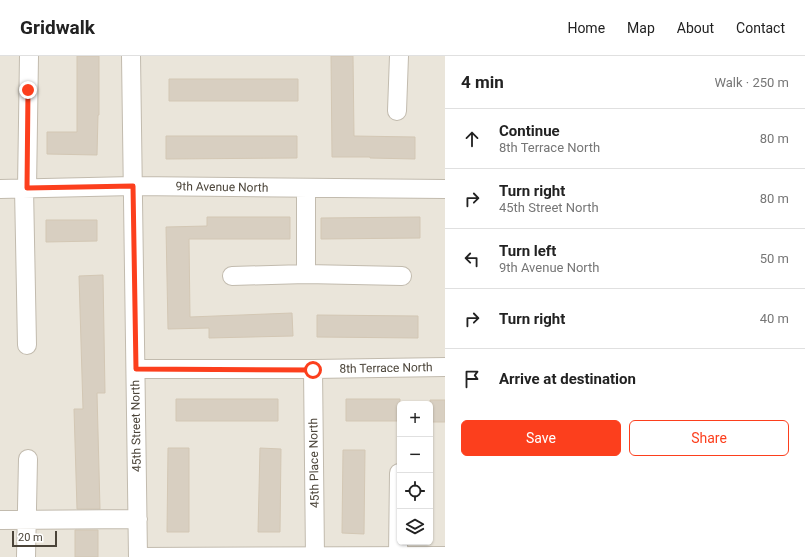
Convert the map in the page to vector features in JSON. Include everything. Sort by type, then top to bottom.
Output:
[{"type":"street","points":[[28,345],[26,188],[29,56]]},
{"type":"street","name":"45th Street North","points":[[131,56],[138,557]]},
{"type":"street","points":[[397,111],[399,56]]},
{"type":"street","name":"9th Avenue North","points":[[0,188],[133,186],[445,190]]},
{"type":"street","points":[[306,188],[306,274]]},
{"type":"street","points":[[232,276],[306,274],[402,276]]},
{"type":"street","name":"8th Terrace North","points":[[136,369],[313,370],[445,367]]},
{"type":"street","name":"45th Place North","points":[[313,370],[315,557]]},
{"type":"street","points":[[26,557],[28,459]]},
{"type":"street","points":[[398,557],[399,509]]},
{"type":"street","points":[[0,520],[138,520]]},
{"type":"street","points":[[138,557],[445,556]]},
{"type":"shaded area","points":[[0,56],[445,56],[445,557],[0,557]]},
{"type":"building","points":[[77,56],[99,56],[97,155],[47,154],[47,132],[77,132]]},
{"type":"building","points":[[331,56],[353,56],[354,136],[415,137],[415,159],[332,157]]},
{"type":"building","points":[[169,79],[298,79],[298,101],[169,101]]},
{"type":"building","points":[[166,136],[297,136],[297,158],[166,159]]},
{"type":"building","points":[[207,217],[290,217],[290,239],[189,239],[190,317],[292,313],[293,336],[209,338],[209,328],[168,329],[166,227],[207,226]]},
{"type":"building","points":[[420,217],[420,238],[321,239],[321,218]]},
{"type":"building","points":[[46,220],[97,220],[97,241],[46,242]]},
{"type":"building","points":[[103,275],[105,393],[97,393],[100,509],[77,509],[74,409],[83,409],[79,276]]},
{"type":"building","points":[[317,315],[418,316],[418,338],[317,337]]},
{"type":"building","points":[[176,399],[278,399],[278,421],[176,421]]},
{"type":"building","points":[[346,399],[400,399],[400,401],[397,401],[397,421],[346,421]]},
{"type":"building","points":[[445,400],[445,422],[433,422],[433,401],[430,401]]},
{"type":"building","points":[[168,448],[189,448],[189,532],[167,532]]},
{"type":"building","points":[[260,448],[281,449],[280,532],[258,532]]},
{"type":"building","points":[[343,450],[365,450],[364,534],[342,533]]},
{"type":"building","points":[[75,530],[98,530],[98,557],[75,557]]},
{"type":"route","points":[[28,90],[27,188],[133,186],[136,369],[313,370]]}]
